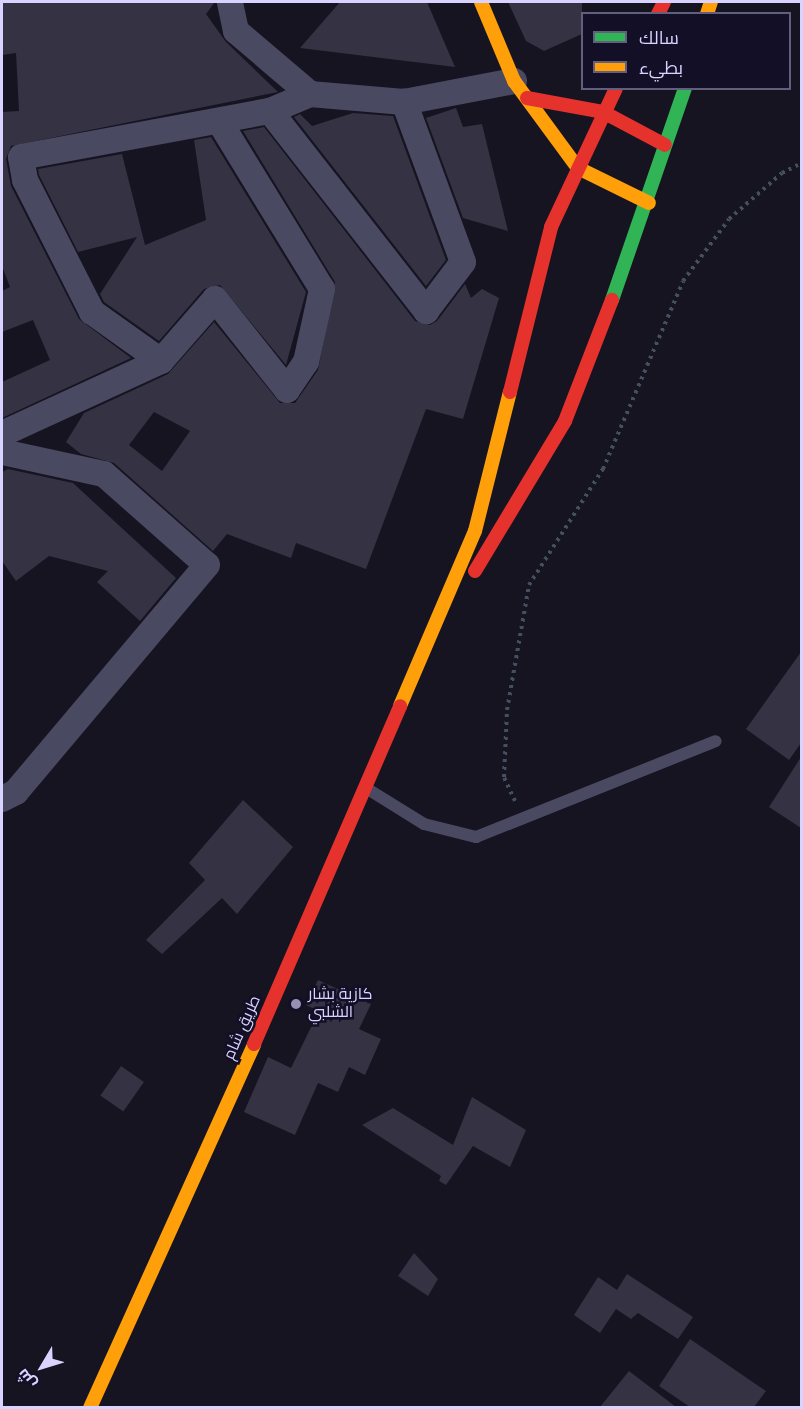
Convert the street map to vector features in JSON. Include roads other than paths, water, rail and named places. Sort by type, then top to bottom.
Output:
[{"type":"main road","points":[[481,2],[521,89],[578,168],[649,203]]},
{"type":"main road","points":[[521,89],[603,112],[665,145]]},
{"type":"main road","points":[[421,660],[475,531],[551,226],[615,90]]},
{"type":"main road","points":[[421,660],[565,421],[649,203],[665,145],[684,90]]},
{"type":"main road","name":"طريق شام","points":[[90,1407],[421,660]]},
{"type":"street","points":[[230,2],[236,32],[310,93]]},
{"type":"street","points":[[161,361],[92,312],[26,180],[21,157],[270,111],[310,93],[404,102],[521,89]]},
{"type":"street","points":[[270,111],[426,311],[463,262],[404,102]]},
{"type":"street","points":[[2,434],[161,361],[215,299],[287,390],[306,362],[322,289],[219,121]]},
{"type":"street","points":[[2,452],[104,474],[207,565],[16,792],[2,799]]},
{"type":"lane","points":[[366,788],[424,824],[476,837],[524,820],[716,741]]},
{"type":"place","name":"كازية بشار الشلبي","points":[[296,1004]]}]
